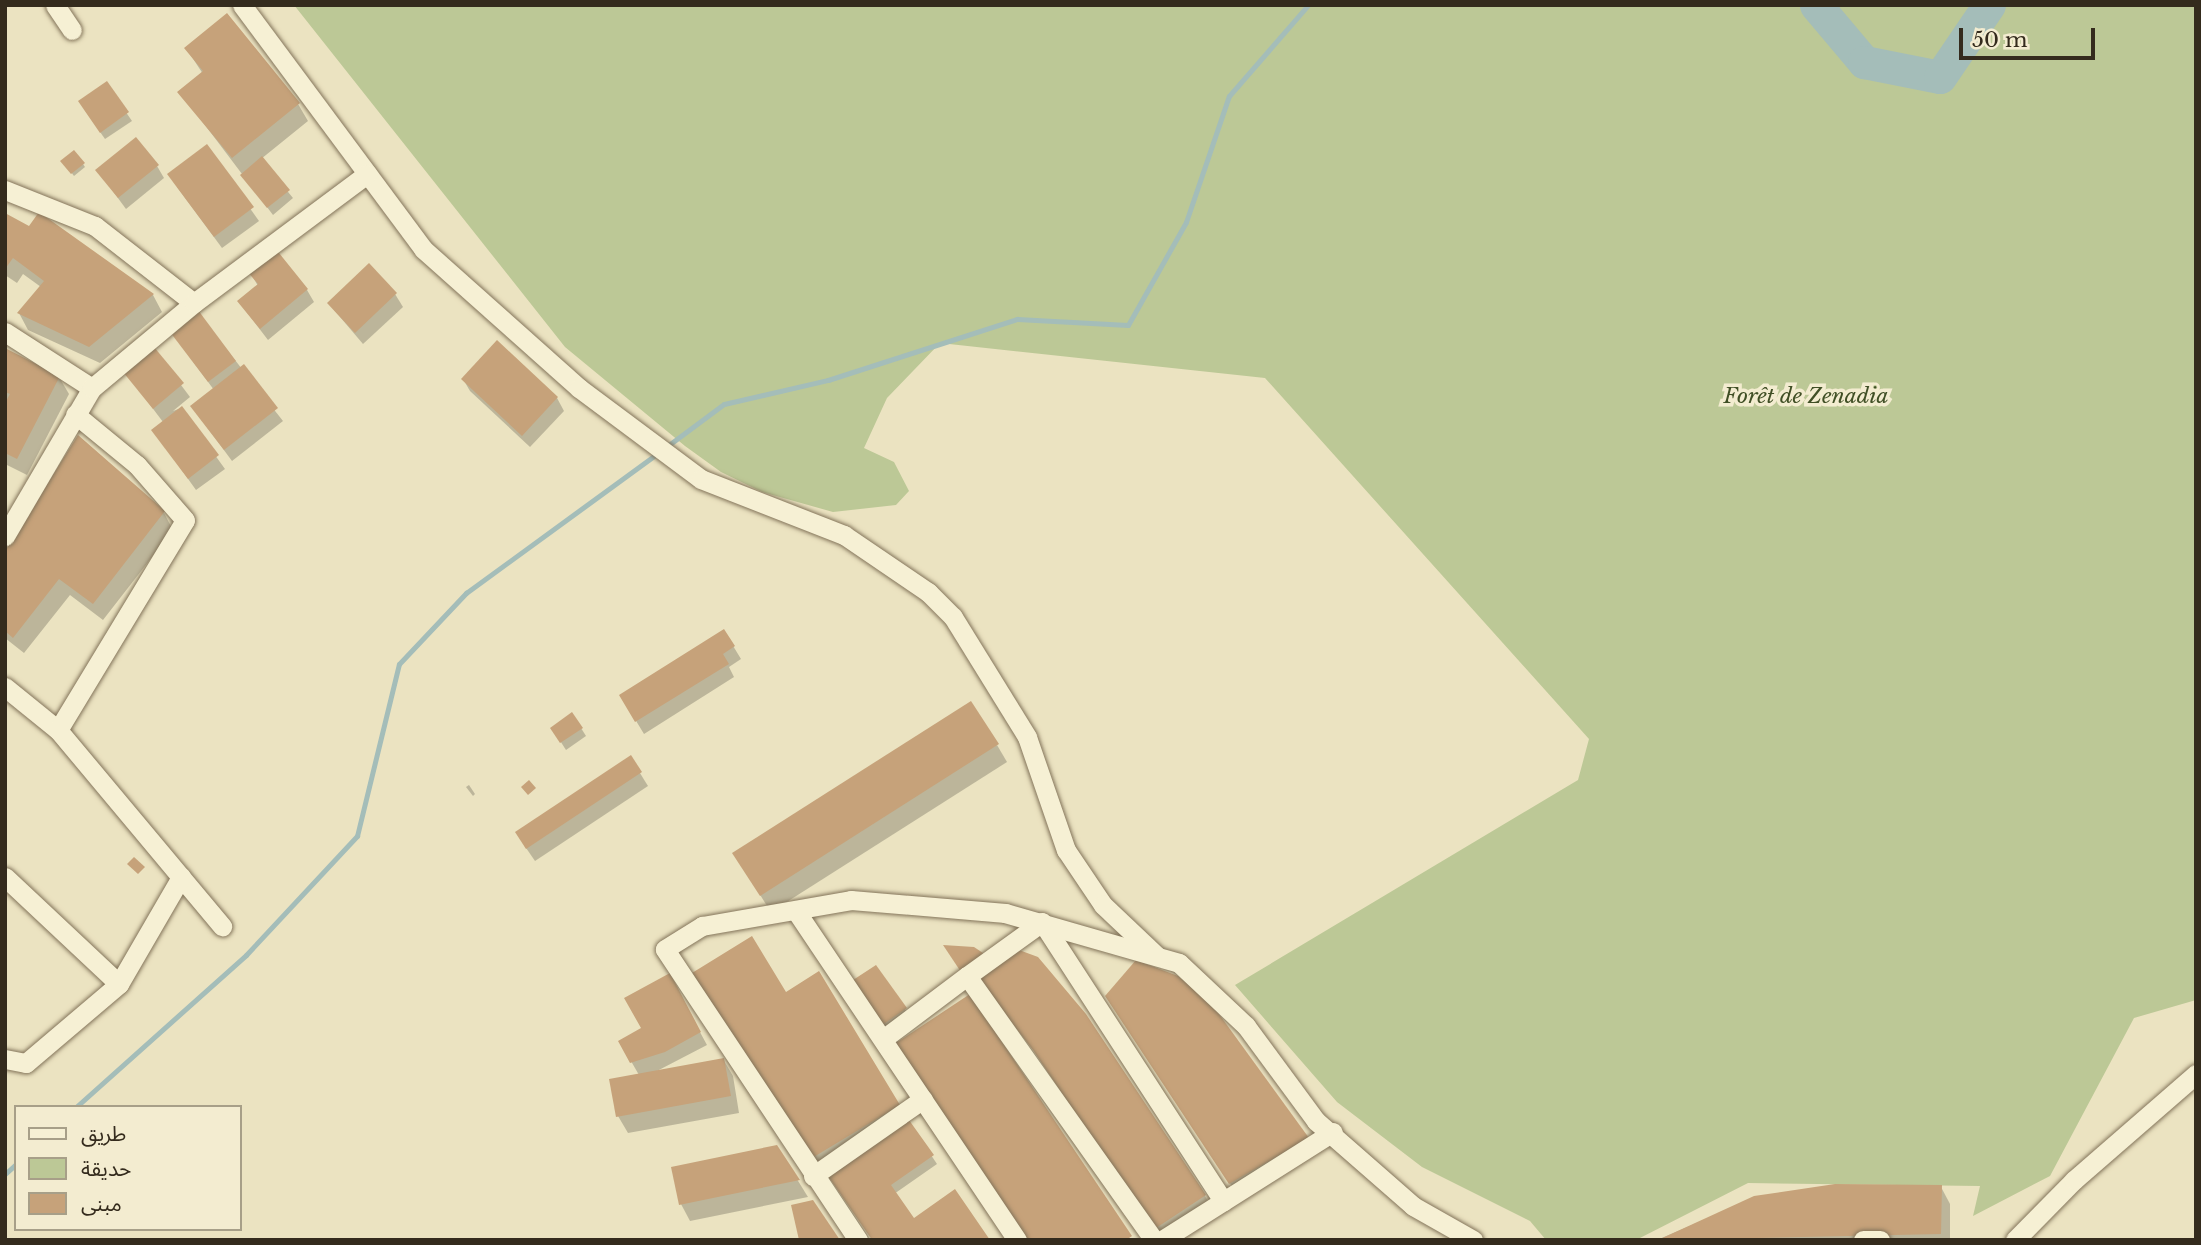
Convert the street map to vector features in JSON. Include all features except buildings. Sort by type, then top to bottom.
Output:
[{"type":"street","points":[[55,5],[72,30]]},
{"type":"street","points":[[242,5],[423,249],[579,388],[701,479],[844,535],[928,592],[953,617],[1027,737],[1066,850],[1103,905],[1157,956]]},
{"type":"street","points":[[8,525],[92,388],[194,303],[367,174]]},
{"type":"street","points":[[5,190],[95,226],[194,303]]},
{"type":"street","points":[[5,332],[92,388]]},
{"type":"street","points":[[58,730],[185,520],[137,465],[75,414]]},
{"type":"street","points":[[5,687],[58,730],[222,926]]},
{"type":"street","points":[[5,877],[119,984]]},
{"type":"street","points":[[5,1059],[26,1063],[119,984],[181,877]]},
{"type":"street","points":[[859,1240],[813,1175],[665,949],[702,926],[851,900],[1005,913],[1179,963],[1211,990],[1246,1026],[1316,1121],[1333,1132],[1413,1206],[1473,1240]]},
{"type":"street","points":[[796,911],[1017,1240]]},
{"type":"street","points":[[883,1039],[1042,922]]},
{"type":"street","points":[[1042,922],[1223,1201]]},
{"type":"street","points":[[967,976],[1154,1240]]},
{"type":"street","points":[[2015,1240],[2074,1180],[2196,1074]]},
{"type":"street","points":[[813,1175],[923,1099]]},
{"type":"street","points":[[1162,1240],[1333,1132]]},
{"type":"street","points":[[1863,1240],[1880,1240]]},
{"type":"green space","name":"Forêt de Zenadia","points":[[294,5],[2196,5],[2196,1000],[2134,1018],[2050,1176],[1973,1216],[1980,1186],[1748,1183],[1636,1240],[1546,1240],[1530,1221],[1422,1167],[1337,1102],[1235,985],[1578,780],[1589,739],[1265,378],[940,343],[887,398],[864,448],[894,462],[909,491],[896,505],[833,512],[762,492],[721,472],[685,446],[565,347]]},
{"type":"waterway","points":[[666,447],[724,404],[828,380],[1017,319],[1128,325],[1186,222],[1229,96],[1308,5]]},
{"type":"waterway","points":[[1816,5],[1864,62],[1940,77],[1989,5]]},
{"type":"waterway","points":[[78,1105],[246,955],[357,836],[399,664],[466,593],[658,453]]},
{"type":"waterway","points":[[5,1174],[14,1166]]}]
